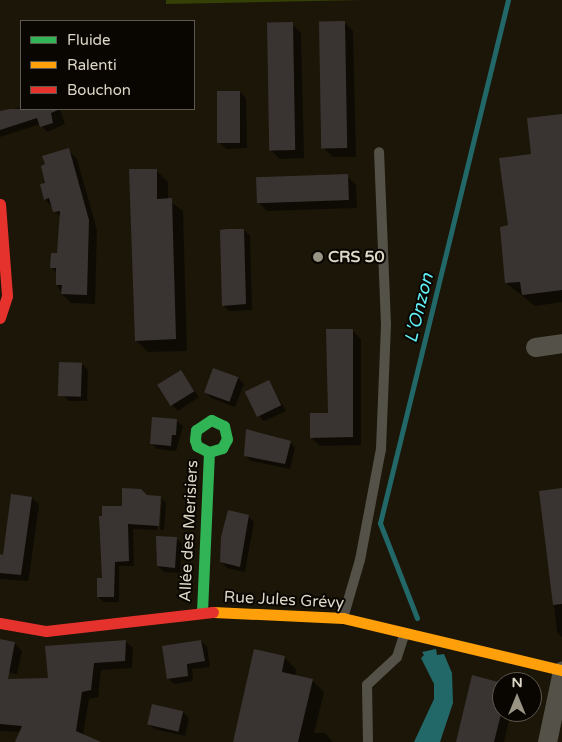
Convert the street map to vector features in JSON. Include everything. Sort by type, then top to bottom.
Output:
[{"type":"street","points":[[0,204],[7,296],[0,318]]},
{"type":"street","points":[[535,347],[562,343]]},
{"type":"street","name":"Allée des Merisiers","points":[[202,612],[209,452]]},
{"type":"street","name":"Rue Jules Grévy","points":[[0,623],[46,631],[146,622],[202,612],[343,618],[562,671]]},
{"type":"street","points":[[547,742],[562,671]]},
{"type":"lane","points":[[343,618],[360,560],[381,449],[386,324],[379,152]]},
{"type":"lane","points":[[368,742],[367,685],[397,657],[405,633]]},
{"type":"green space","points":[[166,0],[362,0],[166,4]]},
{"type":"water","points":[[436,649],[437,655],[444,654],[452,673],[453,703],[440,742],[414,742],[434,699],[434,684],[421,658],[424,655],[422,652]]},
{"type":"building","points":[[319,21],[345,21],[347,148],[321,148]]},
{"type":"building","points":[[267,22],[293,22],[295,150],[269,150]]},
{"type":"building","points":[[217,91],[240,91],[240,143],[217,143]]},
{"type":"building","points":[[10,109],[58,110],[51,113],[53,123],[40,127],[37,118],[0,130],[0,111]]},
{"type":"building","points":[[562,114],[562,290],[522,295],[520,282],[505,283],[500,227],[508,225],[499,158],[531,154],[527,118]]},
{"type":"building","points":[[69,148],[89,220],[87,295],[61,294],[62,285],[56,285],[56,268],[50,268],[51,253],[57,253],[60,211],[53,212],[49,198],[44,200],[40,184],[45,183],[41,166],[45,164],[42,156]]},
{"type":"building","points":[[129,169],[157,169],[157,199],[172,198],[176,339],[135,341]]},
{"type":"building","points":[[348,174],[349,200],[257,203],[256,177]]},
{"type":"building","points":[[244,229],[246,304],[222,306],[220,230]]},
{"type":"building","points":[[326,329],[353,329],[353,437],[310,438],[310,413],[328,413]]},
{"type":"building","points":[[59,362],[82,363],[81,397],[58,396]]},
{"type":"building","points":[[213,368],[238,377],[229,402],[204,392]]},
{"type":"building","points":[[181,370],[194,391],[171,406],[157,385]]},
{"type":"building","points":[[269,380],[281,405],[257,417],[245,392]]},
{"type":"building","points":[[152,417],[177,419],[176,435],[172,435],[171,446],[150,444]]},
{"type":"building","points":[[246,429],[291,441],[285,464],[244,456]]},
{"type":"building","points":[[122,488],[141,489],[147,495],[161,496],[159,526],[128,524],[129,561],[115,562],[114,597],[97,597],[97,578],[102,578],[99,516],[102,516],[102,506],[122,506]]},
{"type":"building","points":[[562,488],[562,604],[553,605],[539,491]]},
{"type":"building","points":[[11,494],[32,497],[21,575],[0,573],[0,554],[3,555]]},
{"type":"building","points":[[228,510],[249,515],[240,567],[220,562],[221,537]]},
{"type":"building","points":[[156,536],[177,537],[175,568],[157,566]]},
{"type":"building","points":[[0,639],[15,642],[8,679],[48,678],[45,646],[126,640],[125,661],[94,663],[91,690],[82,692],[76,731],[101,742],[15,742],[22,726],[0,724]]},
{"type":"building","points":[[201,640],[205,661],[187,664],[188,676],[167,679],[162,646]]},
{"type":"building","points":[[254,649],[285,656],[282,672],[313,679],[298,742],[233,742]]},
{"type":"building","points":[[472,675],[492,680],[492,722],[499,722],[494,742],[456,742]]},
{"type":"building","points":[[152,704],[183,711],[178,732],[147,724]]},
{"type":"waterway","name":"L'Onzon","points":[[417,618],[380,523],[508,0]]},
{"type":"traffic: fast","points":[[202,612],[209,452],[222,448],[227,439],[224,426],[211,420],[196,430],[195,440],[197,446],[209,452]]},
{"type":"traffic: slow","points":[[213,612],[343,618],[562,670]]},
{"type":"traffic: jam","points":[[0,204],[7,296],[0,318]]},
{"type":"traffic: jam","points":[[0,623],[46,631],[213,612]]},
{"type":"place","name":"CRS 50","points":[[318,257]]}]
